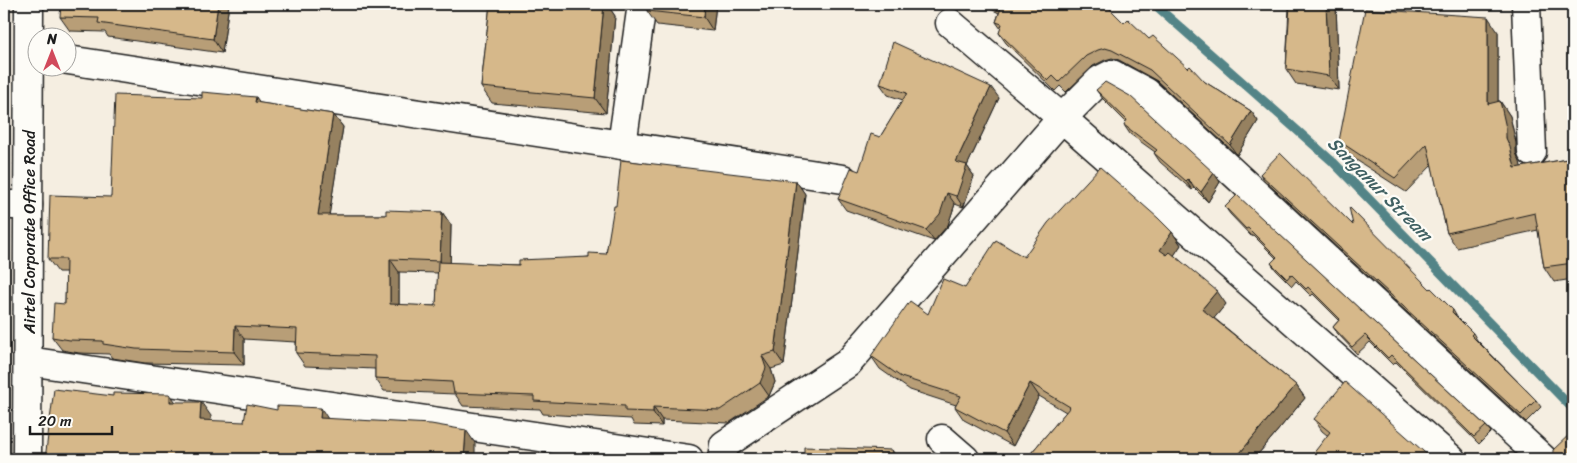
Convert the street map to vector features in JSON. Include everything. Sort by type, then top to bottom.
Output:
[{"type":"street","name":"Airtel Corporate Office Road","points":[[29,4],[31,28]]},
{"type":"street","points":[[622,145],[642,4]]},
{"type":"street","points":[[1526,4],[1532,152]]},
{"type":"street","points":[[950,23],[1062,118],[1451,459]]},
{"type":"street","points":[[78,62],[843,179]]},
{"type":"street","points":[[722,459],[724,445],[848,363],[1062,118],[1100,80],[1112,74],[1146,92],[1543,459]]},
{"type":"street","name":"Airtel Corporate Office Road","points":[[27,459],[28,361],[16,205],[30,78]]},
{"type":"street","points":[[28,361],[689,459]]},
{"type":"street","points":[[942,439],[965,459]]},
{"type":"building","points":[[61,4],[218,4],[213,39],[98,23],[99,18],[60,17]]},
{"type":"building","points":[[490,4],[604,4],[595,98],[481,87]]},
{"type":"building","points":[[648,4],[705,4],[704,17],[647,11]]},
{"type":"building","points":[[993,4],[1105,4],[1124,23],[1128,19],[1149,39],[1153,36],[1188,68],[1190,66],[1205,82],[1251,111],[1230,145],[1150,70],[1105,48],[1086,56],[1059,82],[1053,76],[1048,81],[999,33],[1002,24],[996,22],[1001,8]]},
{"type":"building","points":[[1290,4],[1326,4],[1329,76],[1286,69]]},
{"type":"building","points":[[1365,9],[1488,17],[1488,104],[1500,101],[1506,128],[1506,138],[1515,168],[1573,158],[1573,263],[1544,267],[1535,213],[1447,233],[1427,144],[1395,178],[1339,141]]},
{"type":"building","points":[[893,42],[991,87],[956,162],[967,165],[957,195],[947,193],[940,214],[926,230],[838,199],[851,168],[859,171],[871,134],[880,137],[907,93],[880,84]]},
{"type":"building","points":[[1105,82],[1130,96],[1214,173],[1201,192],[1188,179],[1186,181],[1154,153],[1157,150],[1124,125],[1127,120],[1096,90]]},
{"type":"building","points":[[202,92],[256,97],[255,102],[333,114],[318,215],[386,215],[386,210],[442,212],[440,261],[390,259],[390,304],[436,306],[438,262],[519,265],[519,260],[589,257],[589,253],[606,254],[614,206],[616,206],[621,160],[796,181],[775,352],[762,356],[766,368],[760,383],[720,410],[653,407],[653,412],[625,411],[625,406],[534,401],[534,396],[454,393],[452,382],[375,378],[375,356],[296,353],[297,329],[235,326],[234,352],[136,349],[103,344],[103,341],[70,340],[52,337],[54,303],[65,304],[66,259],[48,259],[50,195],[111,197],[115,95],[202,98]]},
{"type":"building","points":[[1280,153],[1353,225],[1349,207],[1453,310],[1452,312],[1473,333],[1471,335],[1536,400],[1521,415],[1260,174]]},
{"type":"building","points":[[1100,167],[1172,232],[1160,250],[1167,255],[1170,252],[1217,291],[1202,309],[1296,385],[1235,459],[1225,459],[1222,457],[1220,459],[1026,459],[1070,407],[1030,383],[1004,433],[955,407],[961,396],[901,377],[871,356],[910,301],[928,314],[943,279],[965,288],[996,240],[1024,257],[1048,223]]},
{"type":"building","points":[[1237,195],[1486,426],[1474,437],[1391,355],[1388,358],[1365,335],[1352,347],[1333,327],[1340,319],[1308,287],[1306,289],[1291,274],[1287,279],[1271,263],[1277,257],[1225,207]]},
{"type":"building","points":[[1568,315],[1573,315],[1573,366],[1571,366]]},
{"type":"building","points":[[1345,382],[1432,459],[1309,459],[1330,432],[1314,419]]},
{"type":"building","points":[[54,389],[113,396],[113,393],[170,394],[170,402],[201,402],[200,420],[244,422],[247,404],[277,410],[277,406],[321,408],[320,418],[431,424],[466,430],[464,459],[45,459]]},
{"type":"building","points":[[1573,431],[1573,459],[1552,459],[1553,450]]},
{"type":"building","points":[[804,447],[892,450],[892,459],[757,459],[757,456],[804,458]]},
{"type":"waterway","name":"Sanganur Stream","points":[[1154,4],[1333,162],[1573,409]]}]
